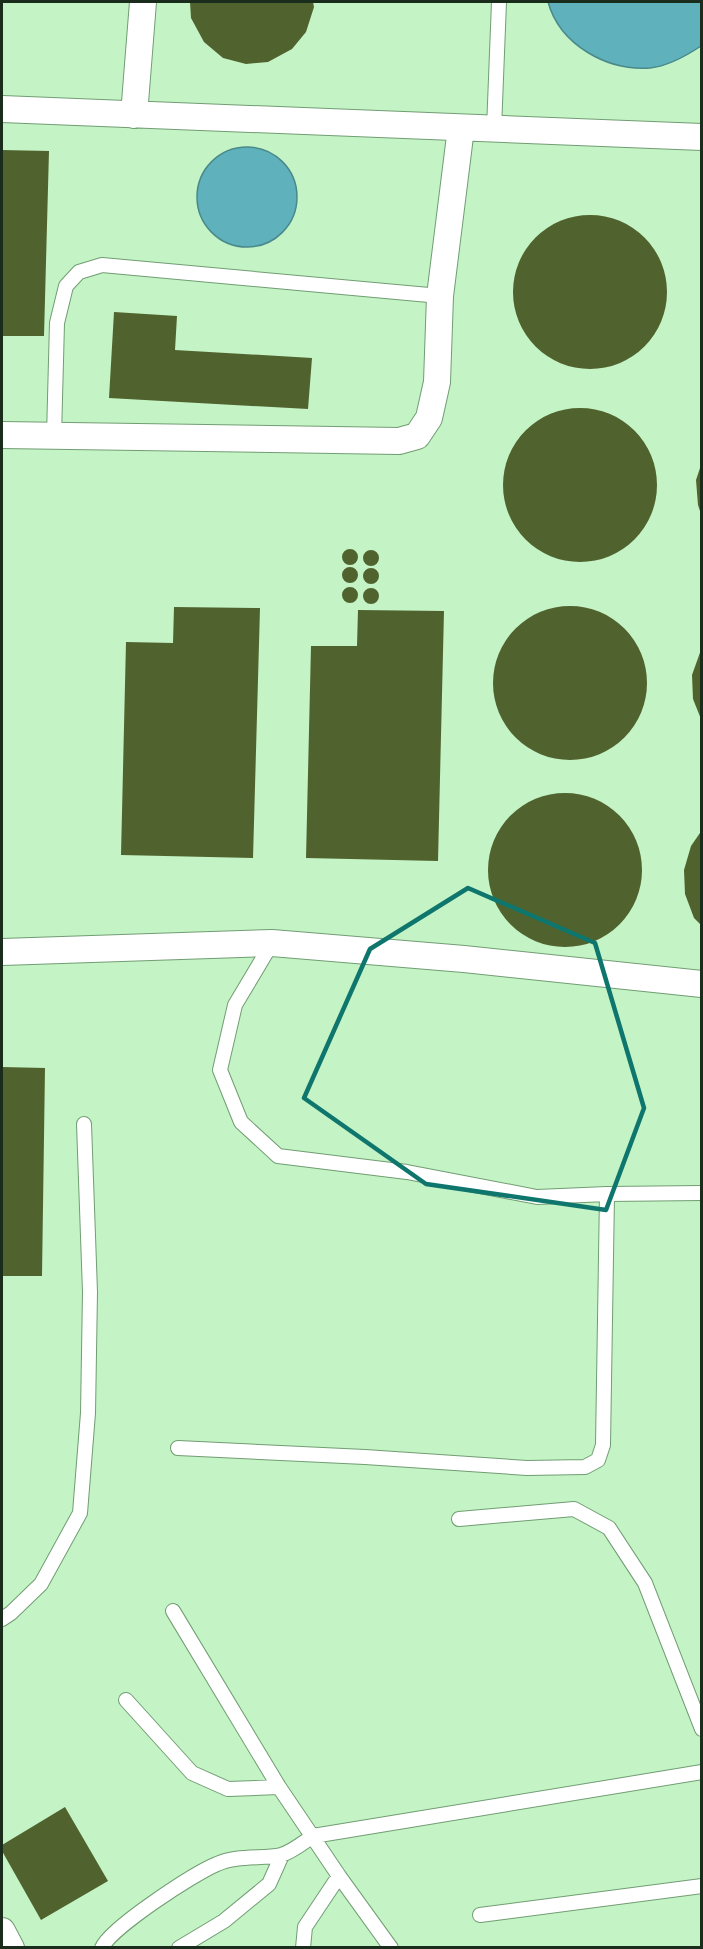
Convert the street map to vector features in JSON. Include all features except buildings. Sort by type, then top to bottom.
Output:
[{"type":"street","points":[[134,115],[143,2]]},
{"type":"street","points":[[2,109],[702,137]]},
{"type":"street","points":[[2,435],[399,441],[417,436],[429,418],[437,382],[440,296],[461,128]]},
{"type":"street","points":[[2,952],[272,943],[464,958],[702,984]]},
{"type":"street","points":[[2,1931],[10,1947]]},
{"type":"lane","points":[[494,129],[499,2]]},
{"type":"lane","points":[[54,436],[57,322],[66,286],[79,272],[102,265],[440,296]]},
{"type":"lane","points":[[272,943],[235,1005],[220,1070],[241,1122],[278,1156],[407,1172],[537,1197],[702,1193]]},
{"type":"lane","points":[[2,1619],[41,1584],[80,1513],[88,1413],[90,1292],[84,1124]]},
{"type":"lane","points":[[178,1448],[526,1468],[585,1467],[598,1460],[603,1444],[607,1194]]},
{"type":"lane","points":[[459,1519],[574,1509],[609,1528],[645,1583],[702,1729]]},
{"type":"lane","points":[[173,1611],[279,1787],[339,1876],[391,1947]]},
{"type":"lane","points":[[126,1700],[192,1773],[228,1789],[279,1787]]},
{"type":"lane","points":[[102,1947],[105,1941],[133,1917],[218,1863],[250,1857],[282,1855],[313,1836],[702,1772]]},
{"type":"lane","points":[[180,1947],[224,1921],[269,1884],[282,1855]]},
{"type":"lane","points":[[303,1947],[305,1927],[339,1876]]},
{"type":"lane","points":[[480,1915],[702,1886]]},
{"type":"highlighted area","points":[[468,888],[595,943],[644,1108],[606,1210],[426,1184],[304,1098],[370,949]]},
{"type":"water","points":[[548,2],[701,2],[701,46],[677,60],[657,67],[634,68],[618,65],[602,60],[574,43],[554,17]]},
{"type":"water","points":[[247,147],[275,155],[289,169],[297,197],[289,225],[275,239],[247,247],[219,239],[205,225],[197,197],[205,169],[219,155]]}]
